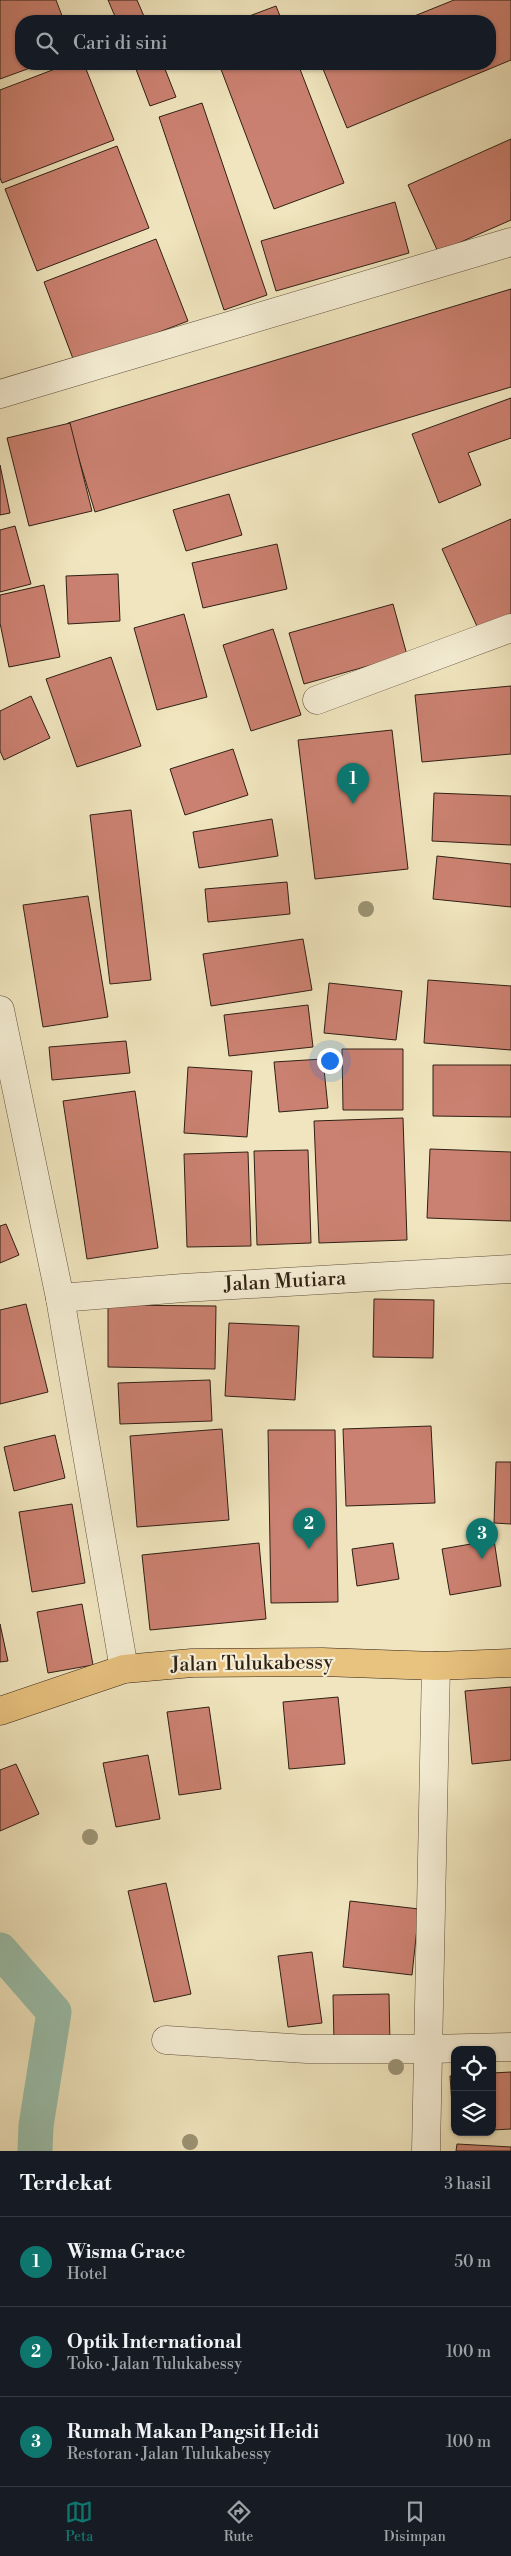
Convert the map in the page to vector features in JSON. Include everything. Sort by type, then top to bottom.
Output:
[{"type":"main road","name":"Jalan Tulukabessy","points":[[0,1711],[124,1669],[192,1663],[322,1662],[436,1666],[511,1663]]},
{"type":"street","points":[[0,394],[511,242]]},
{"type":"street","points":[[317,700],[511,628]]},
{"type":"street","points":[[0,1010],[60,1298],[124,1669]]},
{"type":"street","name":"Jalan Mutiara","points":[[60,1298],[193,1287],[511,1269]]},
{"type":"street","points":[[426,2151],[436,1666]]},
{"type":"street","points":[[166,2040],[306,2049],[511,2047]]},
{"type":"building","points":[[0,0],[56,0],[62,15],[15,15],[15,70],[25,70],[0,79]]},
{"type":"building","points":[[108,0],[137,0],[143,15],[114,15]]},
{"type":"building","points":[[454,0],[511,0],[511,60],[496,66],[496,15],[417,15]]},
{"type":"building","points":[[276,6],[280,15],[252,15]]},
{"type":"building","points":[[52,70],[86,70],[114,140],[2,183],[0,178],[0,90]]},
{"type":"building","points":[[136,70],[165,70],[176,97],[150,106]]},
{"type":"building","points":[[221,70],[300,70],[344,183],[274,209]]},
{"type":"building","points":[[323,70],[487,70],[347,128]]},
{"type":"building","points":[[202,103],[267,295],[224,310],[159,117]]},
{"type":"building","points":[[511,139],[511,220],[438,252],[408,185]]},
{"type":"building","points":[[117,146],[149,228],[37,271],[5,189]]},
{"type":"building","points":[[395,202],[409,253],[276,291],[261,241]]},
{"type":"building","points":[[156,239],[188,321],[75,364],[44,282]]},
{"type":"building","points":[[511,289],[511,387],[95,512],[68,423]]},
{"type":"building","points":[[511,398],[511,438],[468,453],[481,485],[439,503],[412,434]]},
{"type":"building","points":[[70,423],[92,511],[29,526],[7,438]]},
{"type":"building","points":[[0,465],[10,513],[0,515]]},
{"type":"building","points":[[229,494],[242,535],[186,551],[173,510]]},
{"type":"building","points":[[511,519],[511,620],[480,633],[442,549]]},
{"type":"building","points":[[15,526],[31,584],[0,592],[0,530]]},
{"type":"building","points":[[277,544],[287,589],[203,608],[192,563]]},
{"type":"building","points":[[118,574],[120,621],[68,624],[66,576]]},
{"type":"building","points":[[44,585],[60,657],[9,667],[0,623],[0,595]]},
{"type":"building","points":[[393,604],[407,655],[304,684],[289,633]]},
{"type":"building","points":[[184,614],[207,697],[157,710],[134,628]]},
{"type":"building","points":[[273,629],[301,715],[251,731],[223,645]]},
{"type":"building","points":[[111,657],[141,746],[77,767],[46,679]]},
{"type":"building","points":[[511,686],[511,754],[422,762],[415,695]]},
{"type":"building","points":[[31,696],[50,738],[4,760],[0,751],[0,711]]},
{"type":"building","points":[[392,730],[408,869],[315,879],[298,740]]},
{"type":"building","points":[[233,749],[248,795],[185,815],[170,769]]},
{"type":"building","points":[[434,793],[511,796],[511,845],[432,841]]},
{"type":"building","points":[[131,810],[151,980],[110,984],[90,815]]},
{"type":"building","points":[[272,819],[278,856],[199,868],[193,832]]},
{"type":"building","points":[[437,856],[511,864],[511,907],[433,899]]},
{"type":"building","points":[[287,882],[290,914],[208,922],[205,889]]},
{"type":"building","points":[[88,896],[108,1017],[43,1027],[23,905]]},
{"type":"building","points":[[303,939],[312,990],[211,1006],[203,954]]},
{"type":"building","points":[[428,980],[511,986],[511,1050],[424,1043]]},
{"type":"building","points":[[329,983],[402,991],[396,1040],[324,1033]]},
{"type":"building","points":[[308,1005],[313,1047],[229,1056],[224,1015]]},
{"type":"building","points":[[126,1041],[130,1073],[52,1080],[49,1047]]},
{"type":"building","points":[[342,1049],[403,1049],[403,1110],[343,1110]]},
{"type":"building","points":[[323,1059],[328,1108],[279,1112],[274,1062]]},
{"type":"building","points":[[433,1065],[511,1065],[511,1117],[433,1116]]},
{"type":"building","points":[[188,1067],[252,1071],[247,1137],[184,1133]]},
{"type":"building","points":[[135,1091],[158,1248],[87,1259],[63,1101]]},
{"type":"building","points":[[403,1118],[407,1240],[319,1243],[314,1121]]},
{"type":"building","points":[[430,1149],[511,1152],[511,1221],[427,1218]]},
{"type":"building","points":[[308,1150],[311,1243],[257,1245],[254,1151]]},
{"type":"building","points":[[248,1152],[251,1246],[187,1247],[184,1154]]},
{"type":"building","points":[[6,1224],[19,1255],[0,1263],[0,1226]]},
{"type":"building","points":[[374,1299],[434,1300],[433,1358],[373,1357]]},
{"type":"building","points":[[26,1304],[48,1392],[0,1404],[0,1310]]},
{"type":"building","points":[[108,1305],[216,1306],[215,1369],[108,1367]]},
{"type":"building","points":[[229,1323],[299,1326],[295,1400],[225,1396]]},
{"type":"building","points":[[210,1380],[212,1421],[120,1424],[118,1383]]},
{"type":"building","points":[[431,1426],[435,1503],[346,1506],[343,1429]]},
{"type":"building","points":[[222,1429],[229,1520],[137,1527],[130,1436]]},
{"type":"building","points":[[268,1430],[335,1430],[338,1602],[271,1603]]},
{"type":"building","points":[[55,1435],[65,1478],[14,1491],[4,1447]]},
{"type":"building","points":[[496,1462],[511,1462],[511,1524],[494,1523]]},
{"type":"building","points":[[72,1504],[85,1583],[32,1592],[19,1512]]},
{"type":"building","points":[[494,1540],[501,1586],[450,1595],[442,1549]]},
{"type":"building","points":[[259,1543],[266,1619],[150,1630],[142,1555]]},
{"type":"building","points":[[393,1543],[399,1579],[357,1586],[352,1549]]},
{"type":"building","points":[[82,1604],[93,1665],[48,1673],[37,1612]]},
{"type":"building","points":[[0,1624],[8,1661],[0,1662]]},
{"type":"building","points":[[511,1687],[511,1760],[472,1764],[465,1691]]},
{"type":"building","points":[[338,1697],[345,1764],[289,1769],[283,1702]]},
{"type":"building","points":[[209,1707],[221,1789],[179,1795],[167,1712]]},
{"type":"building","points":[[148,1755],[160,1819],[116,1827],[103,1763]]},
{"type":"building","points":[[16,1764],[39,1814],[0,1831],[0,1770]]},
{"type":"building","points":[[166,1883],[191,1994],[154,2002],[128,1891]]},
{"type":"building","points":[[350,1901],[419,1909],[412,1975],[343,1967]]},
{"type":"building","points":[[312,1952],[322,2023],[288,2027],[278,1956]]},
{"type":"building","points":[[389,1994],[390,2045],[334,2044],[333,1995]]},
{"type":"building","points":[[511,2072],[511,2129],[496,2130],[496,2073]]},
{"type":"building","points":[[457,2144],[511,2147],[511,2151],[456,2151]]},
{"type":"waterway","points":[[0,1950],[54,2012],[36,2126],[35,2151]]},
{"type":"place","name":"Wisma Grace","points":[[353,804]]},
{"type":"place","name":"Optik International","points":[[309,1549]]},
{"type":"place","name":"Rumah Makan Pangsit Heidi","points":[[482,1559]]}]
